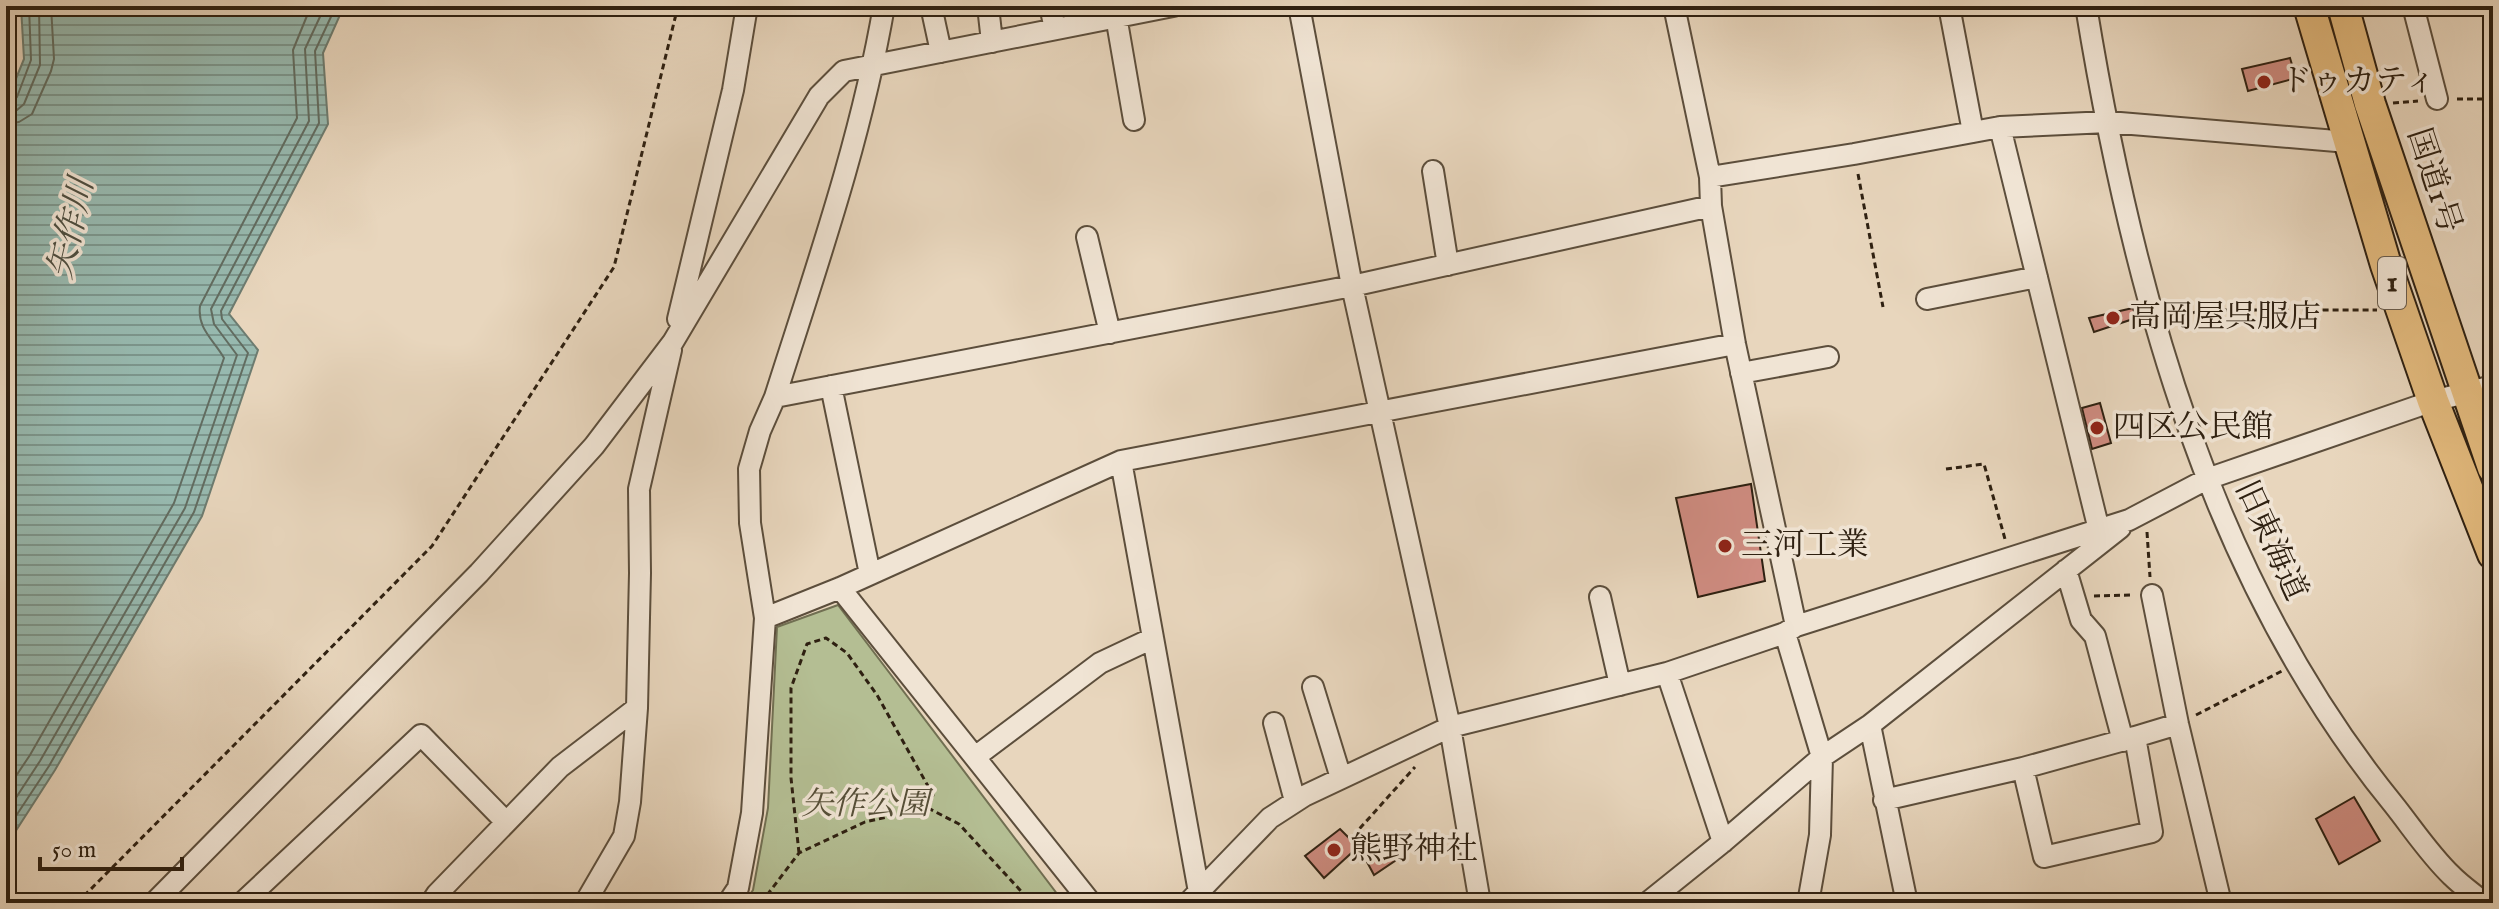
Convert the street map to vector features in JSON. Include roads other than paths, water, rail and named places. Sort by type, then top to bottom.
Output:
[{"type":"highway","name":"1","points":[[2309,6],[2401,310],[2493,554]]},
{"type":"highway","name":"国道1号","points":[[2343,6],[2370,104],[2480,389],[2493,468]]},
{"type":"street","points":[[585,903],[624,836],[630,802],[637,708],[639,489],[733,90],[747,6]]},
{"type":"street","points":[[728,903],[738,888],[752,813],[765,618],[750,523],[749,469],[850,161],[874,67],[884,6]]},
{"type":"street","points":[[931,6],[941,52]]},
{"type":"street","points":[[988,6],[992,42]]},
{"type":"street","points":[[1050,6],[1055,29]]},
{"type":"street","points":[[154,903],[508,542],[594,446],[673,342],[819,96],[844,71],[1173,6]]},
{"type":"street","points":[[1299,6],[1352,286],[1450,727],[1480,903]]},
{"type":"street","points":[[1674,6],[1710,177],[1711,206],[1735,344],[1790,629],[1822,757],[1820,835],[1808,903]]},
{"type":"street","points":[[1949,6],[1973,132]]},
{"type":"street","name":"旧東海道","points":[[2086,6],[2121,193],[2155,325],[2207,479],[2238,549],[2296,664],[2349,745],[2378,786],[2452,876],[2484,903]]},
{"type":"street","points":[[2413,6],[2437,99]]},
{"type":"street","points":[[1116,16],[1134,120]]},
{"type":"street","points":[[1710,177],[2000,127],[2108,122],[2348,142]]},
{"type":"street","points":[[2000,127],[2099,530]]},
{"type":"street","points":[[1433,171],[1448,265]]},
{"type":"street","points":[[775,397],[1352,286],[1711,206]]},
{"type":"street","points":[[1087,237],[1110,333]]},
{"type":"street","points":[[1927,299],[2037,277]]},
{"type":"street","points":[[765,618],[840,588],[1121,461],[1735,344]]},
{"type":"street","points":[[1741,373],[1828,357]]},
{"type":"street","points":[[831,386],[870,574]]},
{"type":"street","points":[[1194,897],[1270,818],[1295,801],[1450,727],[1667,673],[1790,629],[2099,530],[2137,516],[2207,479],[2433,401],[2480,389]]},
{"type":"street","points":[[1121,461],[1194,897]]},
{"type":"street","points":[[1647,903],[1822,757],[1870,725],[2137,516]]},
{"type":"street","points":[[2023,768],[2044,857],[2152,832],[2129,739],[2095,636],[2081,620],[2066,570]]},
{"type":"street","points":[[840,588],[1091,903]]},
{"type":"street","points":[[2152,595],[2178,724],[2221,903]]},
{"type":"street","points":[[1600,597],[1620,685]]},
{"type":"street","points":[[975,757],[1100,663],[1153,638]]},
{"type":"street","points":[[1667,673],[1723,842]]},
{"type":"street","points":[[1313,687],[1341,778]]},
{"type":"street","points":[[431,903],[560,767],[637,708]]},
{"type":"street","points":[[1274,723],[1295,801]]},
{"type":"street","points":[[1884,800],[2023,768],[2178,724]]},
{"type":"street","points":[[1870,725],[1907,903]]},
{"type":"street","points":[[242,903],[421,735],[506,822]]},
{"type":"water","name":"矢作川","points":[[21,6],[344,6],[323,53],[328,124],[229,314],[258,350],[202,516],[55,770],[6,846],[6,103],[24,59]]},
{"type":"place","name":"ドゥカティ","points":[[2264,82]]},
{"type":"place","name":"高岡屋呉服店","points":[[2113,318]]},
{"type":"place","name":"四区公民館","points":[[2097,428]]},
{"type":"place","name":"三河工業","points":[[1725,546]]},
{"type":"place","name":"熊野神社","points":[[1334,850]]},
{"type":"park label","name":"矢作公園","points":[[865,805]]}]
